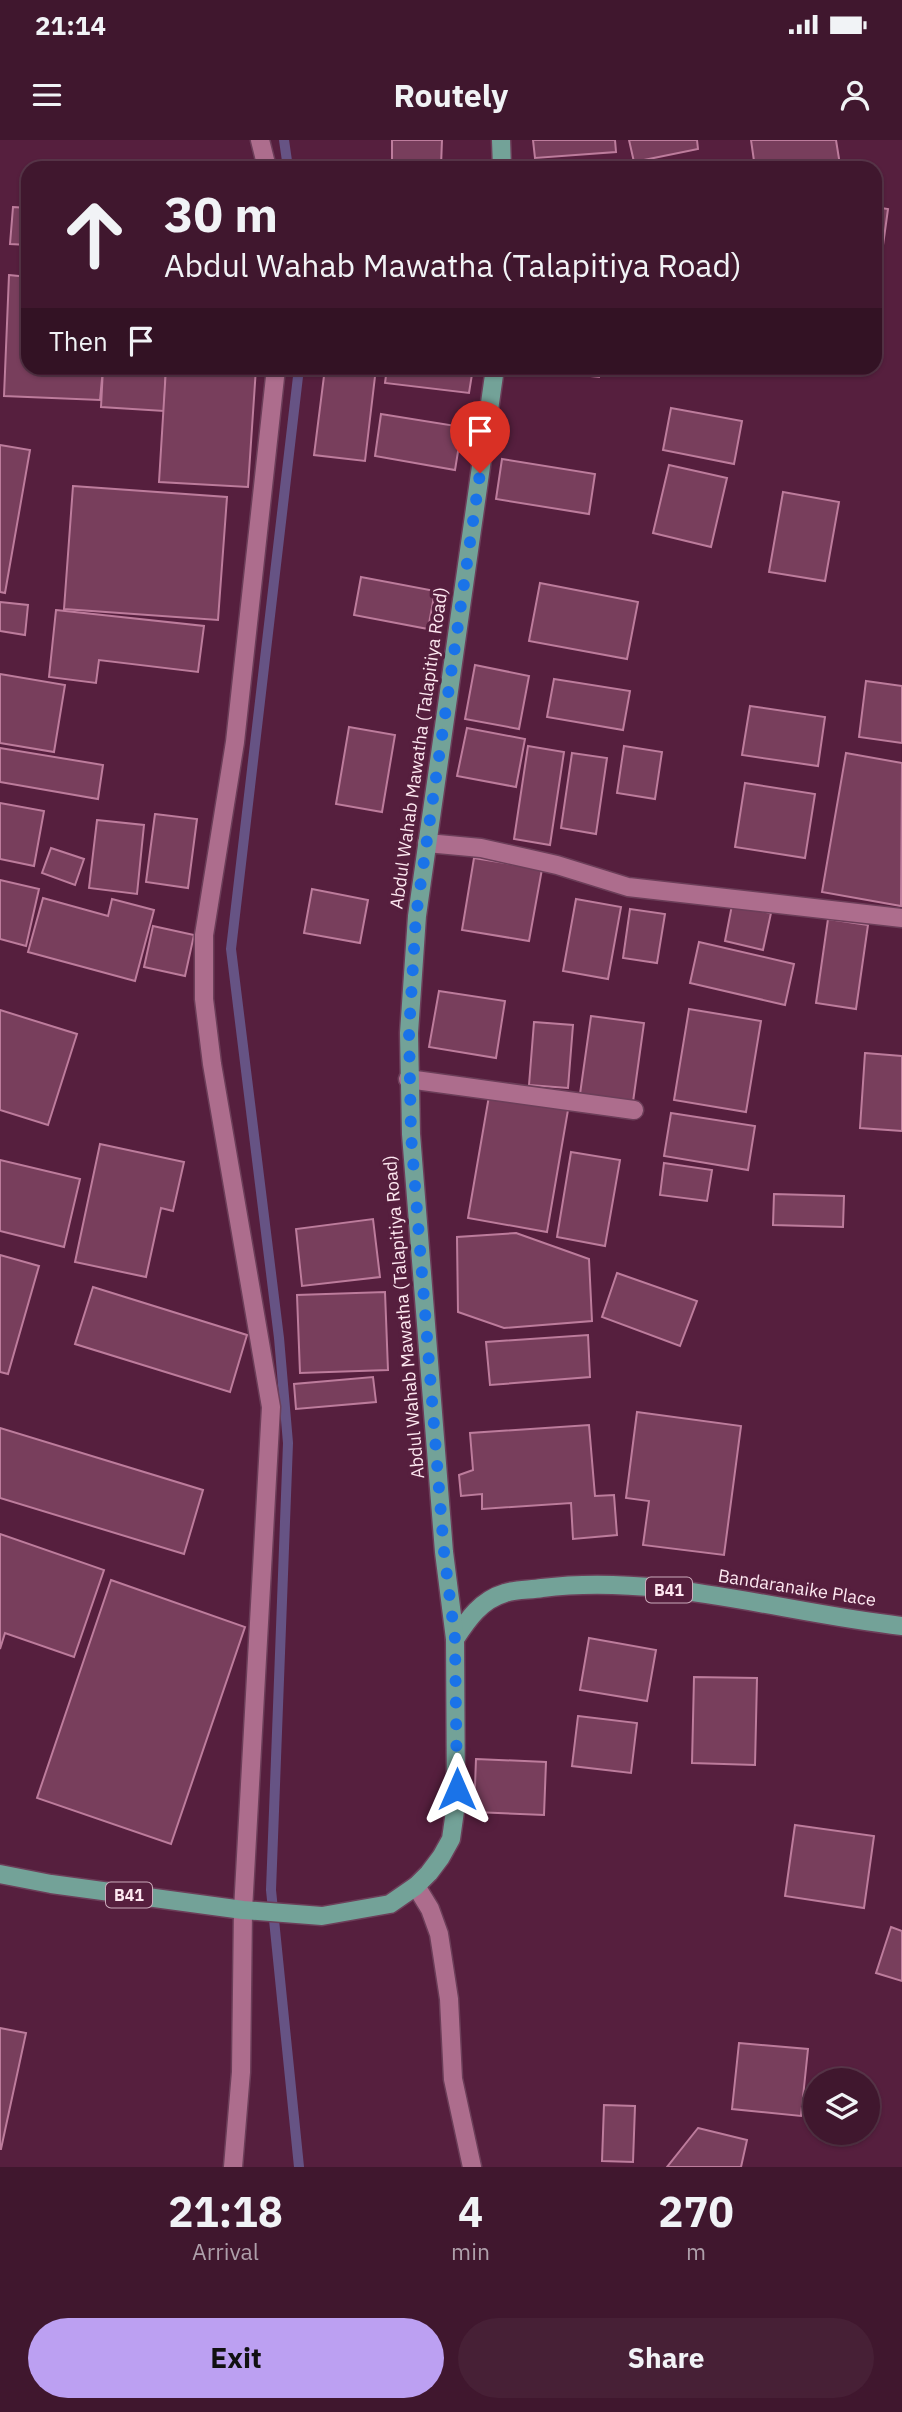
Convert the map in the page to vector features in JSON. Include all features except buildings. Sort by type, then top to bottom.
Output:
[{"type":"main road","points":[[501,140],[502,161]]},
{"type":"main road","name":"Abdul Wahab Mawatha (Talapitiya Road)","points":[[455,1639],[440,1506],[408,1079],[412,969],[427,843],[494,375]]},
{"type":"main road","name":"Bandaranaike Place","points":[[455,1639],[471,1614],[505,1592],[601,1583],[649,1587],[902,1626]]},
{"type":"main road","name":"B41","points":[[0,1874],[51,1884],[251,1911],[322,1916],[390,1905],[416,1886],[441,1857],[451,1839],[456,1804],[455,1639]]},
{"type":"street","points":[[260,140],[265,161]]},
{"type":"street","points":[[233,2167],[251,1911],[271,1407],[212,1064],[204,999],[204,935],[235,742],[275,375]]},
{"type":"street","points":[[427,843],[481,848],[557,865],[628,887],[902,918]]},
{"type":"street","points":[[408,1079],[634,1110]]},
{"type":"street","points":[[416,1886],[439,1934],[449,1999],[453,2079],[472,2167]]},
{"type":"waterway","points":[[284,140],[287,161]]},
{"type":"waterway","points":[[298,375],[231,949],[279,1338],[288,1443],[271,1890],[299,2167]]},
{"type":"route","points":[[457,1789],[455,1639],[444,1552],[408,1079],[416,916],[480,473]]}]
